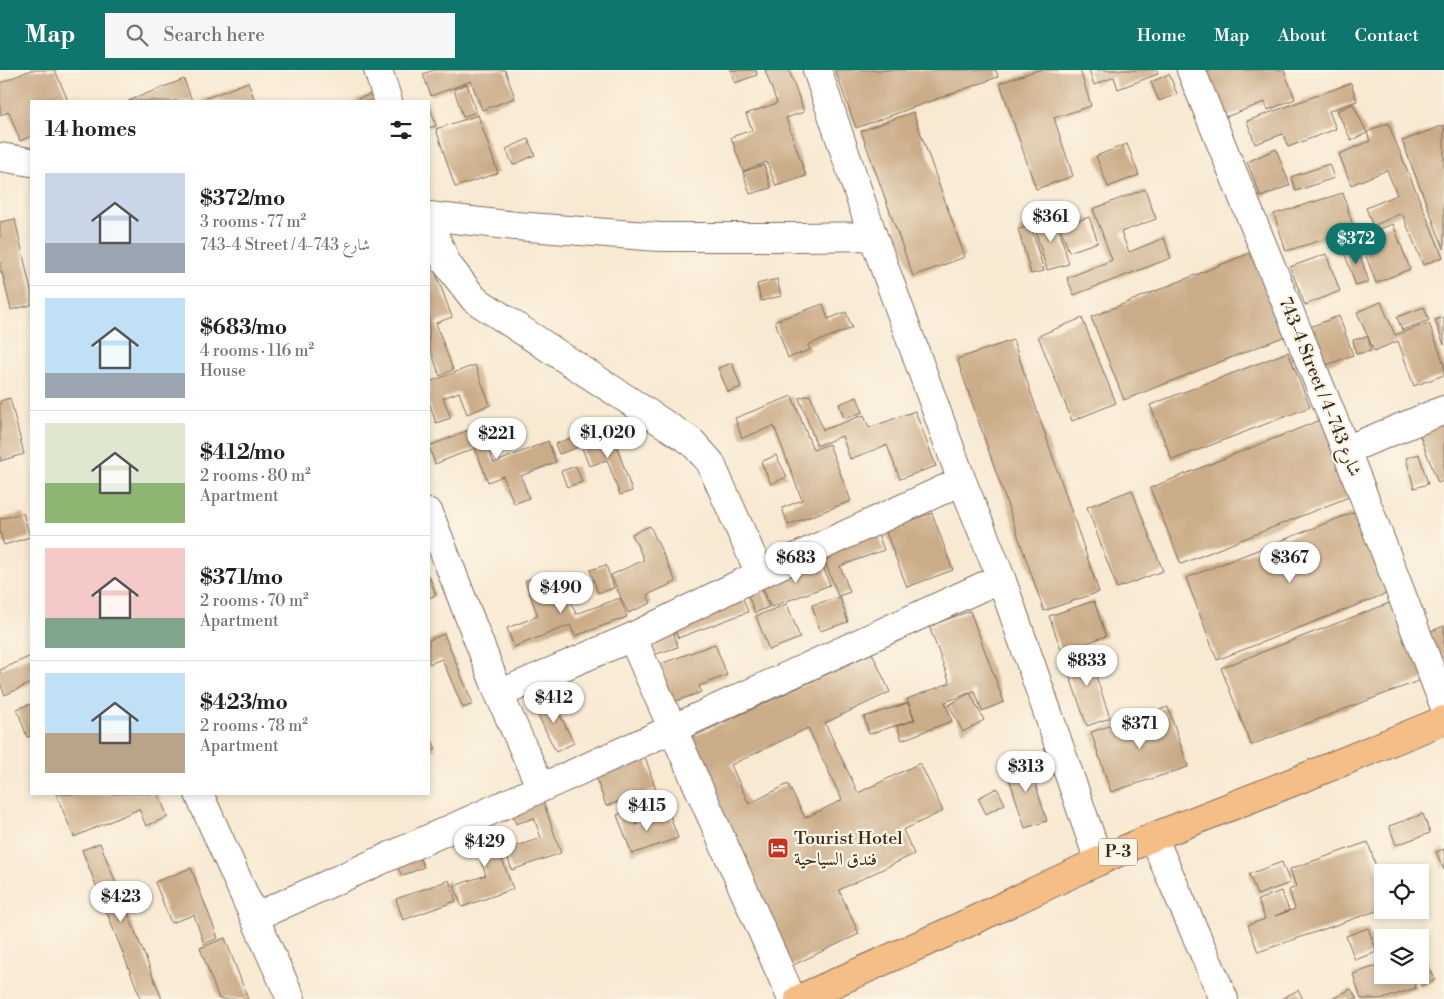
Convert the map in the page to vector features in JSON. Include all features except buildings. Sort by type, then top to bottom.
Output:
[{"type":"main road","name":"P-3","points":[[799,999],[1153,837],[1444,720]]},
{"type":"street","points":[[378,70],[388,100]]},
{"type":"street","points":[[817,70],[873,236],[962,481],[1001,578],[1099,861]]},
{"type":"street","name":"743-4 Street / شارع 743-4","points":[[1191,70],[1346,450],[1444,705]]},
{"type":"street","points":[[0,157],[30,162]]},
{"type":"street","points":[[430,216],[516,226],[659,237],[873,236]]},
{"type":"street","points":[[430,225],[448,264],[474,299],[692,442],[710,462],[760,574]]},
{"type":"street","points":[[1346,450],[1444,410]]},
{"type":"street","points":[[499,694],[632,637],[760,574],[962,481]]},
{"type":"street","points":[[430,516],[499,694],[540,788]]},
{"type":"street","points":[[255,917],[1001,578]]},
{"type":"street","points":[[632,637],[792,999]]},
{"type":"street","points":[[199,795],[292,999]]},
{"type":"street","points":[[1153,837],[1224,999]]},
{"type":"place","name":"Tourist Hotel فندق السياحية","points":[[778,848]]}]
